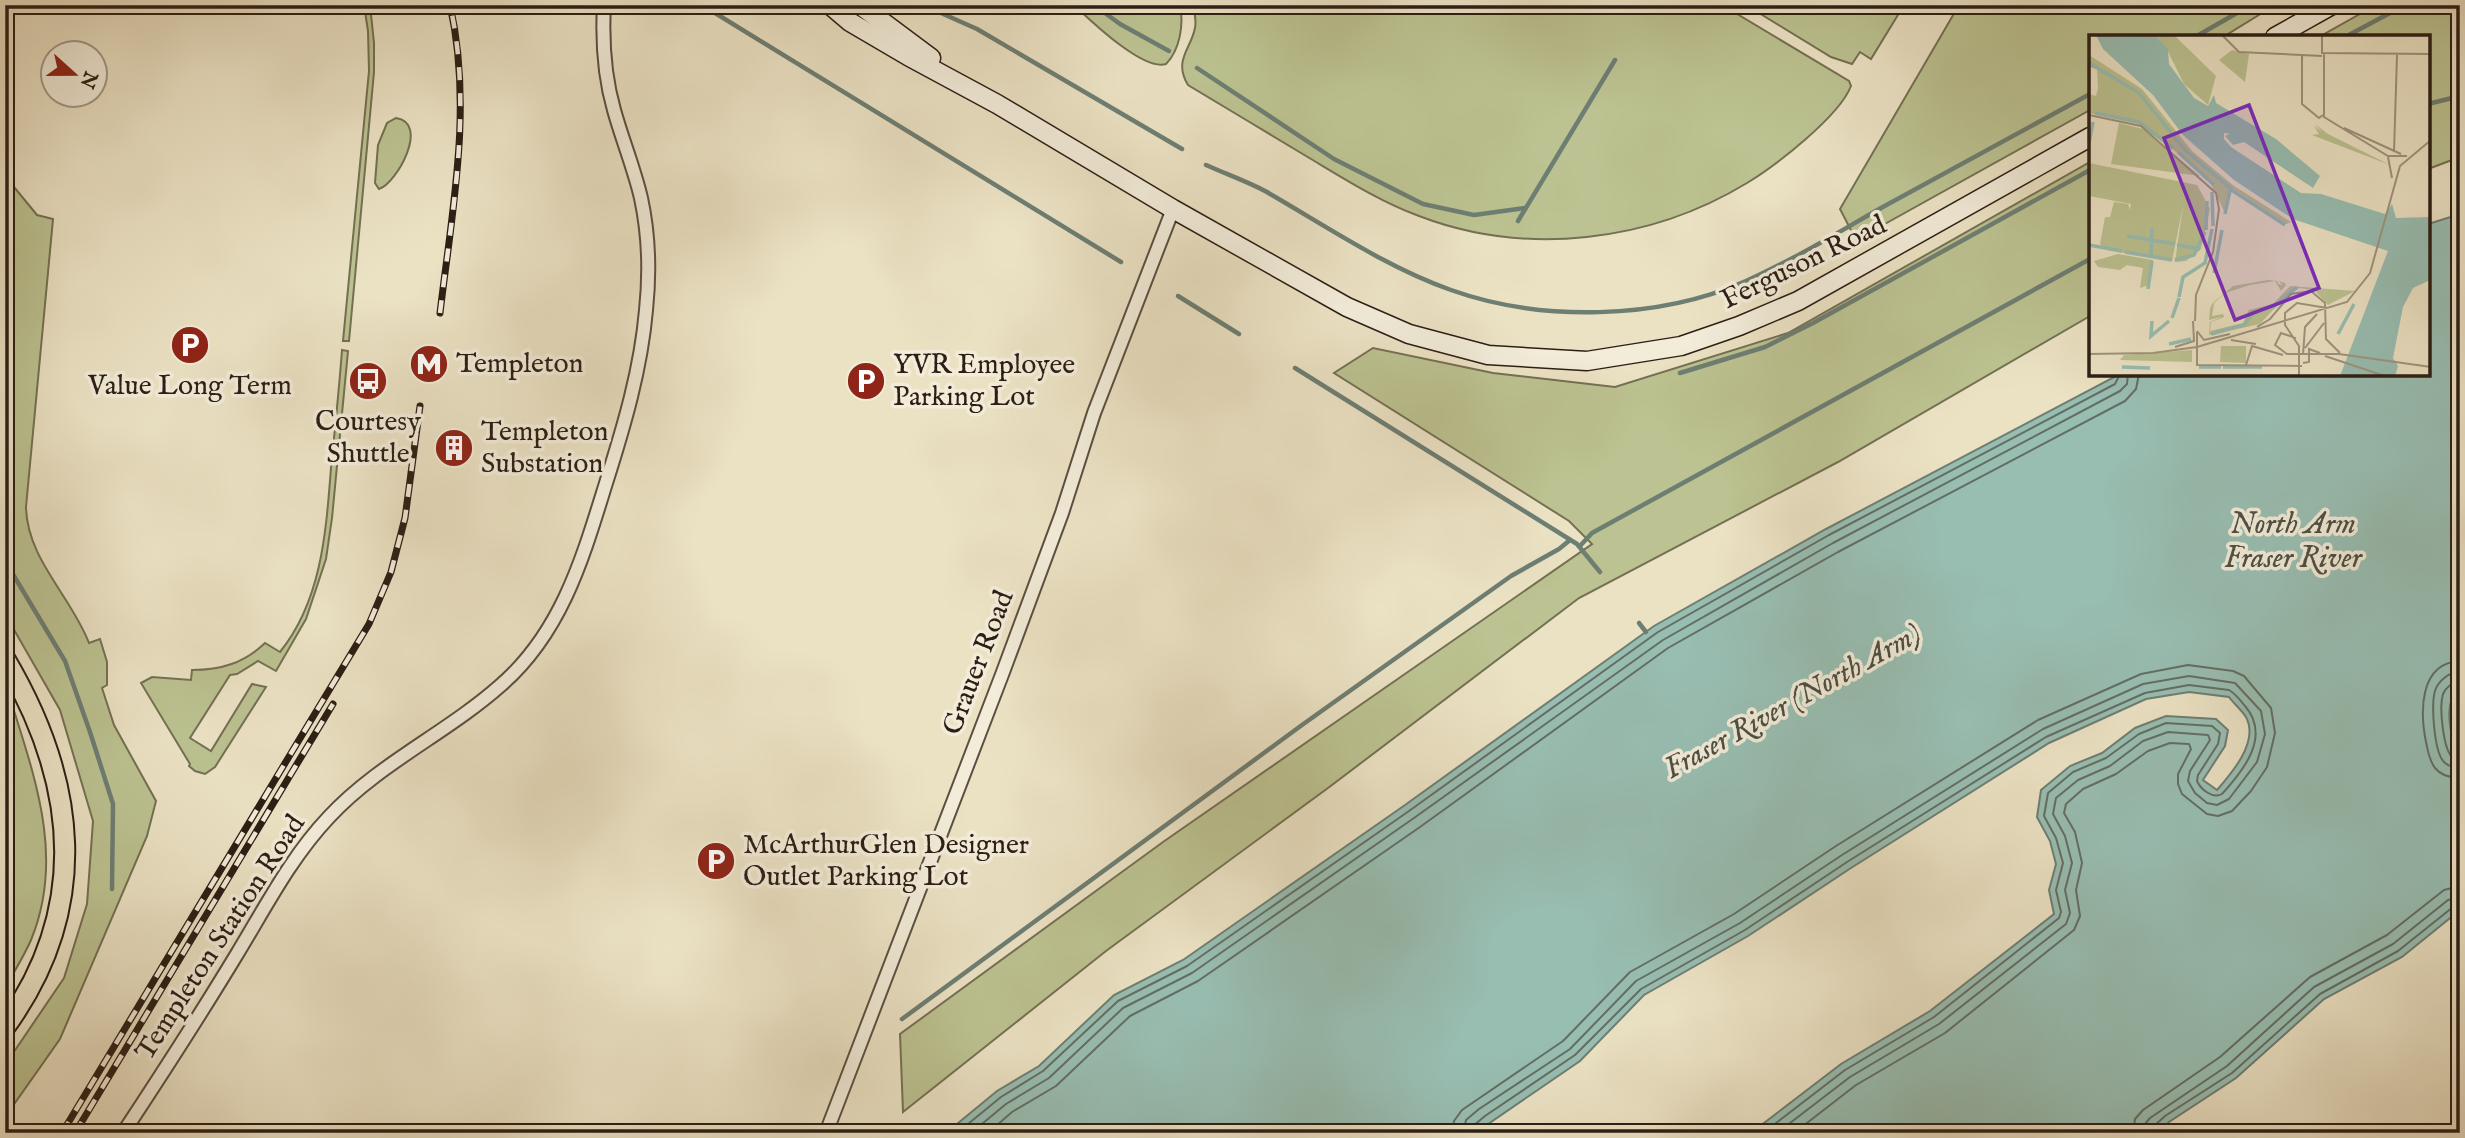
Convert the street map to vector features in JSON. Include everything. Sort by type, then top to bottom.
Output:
[{"type":"main road","points":[[5,659],[39,725],[54,766],[63,814],[65,863],[60,906],[47,954],[26,997],[5,1027]]},
{"type":"street","name":"Templeton Station Road","points":[[123,1133],[193,1026],[288,870],[328,818],[368,782],[458,720],[505,682],[543,637],[573,584],[624,426],[637,374],[649,279],[641,197],[604,68],[604,5]]},
{"type":"street","points":[[830,5],[850,22],[997,104]]},
{"type":"street","points":[[860,5],[997,104]]},
{"type":"street","points":[[2279,35],[2332,5]]},
{"type":"street","name":"Ferguson Road","points":[[997,104],[1173,209],[1347,307],[1409,334],[1488,355],[1587,361],[1681,346],[1739,327],[1798,301],[2089,138]]},
{"type":"street","name":"Grauer Road","points":[[826,1133],[1003,672],[1062,513],[1094,413],[1173,209]]},
{"type":"green space","points":[[364,5],[370,5],[374,72],[349,341],[343,341],[369,71]]},
{"type":"green space","points":[[1074,5],[1180,5],[1181,28],[1175,52],[1166,64],[1144,60],[1118,43]]},
{"type":"green space","points":[[1192,5],[1722,5],[1849,81],[1851,86],[1834,112],[1789,153],[1747,183],[1709,203],[1670,219],[1587,237],[1544,239],[1502,236],[1460,229],[1391,204],[1351,183],[1188,85],[1182,64],[1195,28]]},
{"type":"green space","points":[[1746,5],[1904,5],[1871,59],[1860,52],[1852,64],[1831,57]]},
{"type":"green space","points":[[1959,5],[2275,5],[2226,35],[2089,35],[2089,111],[1856,240],[1840,209]]},
{"type":"green space","points":[[2376,5],[2460,5],[2460,157],[2430,168],[2430,35],[2323,35]]},
{"type":"green space","points":[[396,118],[406,122],[410,130],[410,141],[407,153],[394,176],[379,189],[375,183],[378,145],[387,123]]},
{"type":"green space","points":[[2089,163],[2089,317],[1838,462],[1579,598],[1328,788],[1106,951],[903,1112],[900,1034],[1163,842],[1592,544],[1569,521],[1334,373],[1373,348],[1493,373],[1615,387],[1788,333]]},
{"type":"green space","points":[[5,176],[37,215],[53,219],[26,507],[28,526],[42,560],[89,643],[100,639],[107,662],[107,685],[102,688],[114,725],[156,801],[147,836],[60,1039],[5,1117],[5,1065],[64,978],[87,904],[93,821],[60,710],[5,614]]},
{"type":"green space","points":[[342,350],[348,351],[332,518],[326,559],[306,619],[276,671],[258,661],[237,674],[230,675],[190,738],[211,751],[252,684],[266,687],[215,767],[205,774],[195,771],[189,766],[141,683],[152,677],[191,680],[192,670],[213,669],[232,664],[249,656],[265,643],[280,652],[294,632],[313,588],[324,540]]},
{"type":"green space","points":[[5,692],[10,698],[37,788],[46,848],[46,879],[41,909],[31,940],[5,988]]},
{"type":"water","name":"North Arm Fraser River","points":[[2460,214],[2460,684],[2451,700],[2449,716],[2455,752],[2460,750],[2460,910],[2402,957],[2324,999],[2236,1078],[2156,1133],[1751,1133],[1841,1064],[1930,1011],[2054,914],[2049,890],[2056,864],[2050,841],[2037,817],[2041,790],[2070,766],[2102,753],[2135,728],[2166,716],[2216,719],[2228,730],[2225,746],[2203,780],[2217,790],[2236,767],[2246,748],[2249,738],[2247,719],[2229,697],[2189,692],[2146,699],[2049,743],[1748,936],[1644,995],[1580,1061],[1475,1133],[946,1133],[997,1091],[1039,1066],[1114,995],[1183,960],[1654,626],[1826,529],[2116,376],[2430,376],[2430,223]]},
{"type":"waterway","points":[[702,5],[1121,262]]},
{"type":"waterway","points":[[923,5],[977,29],[1182,149]]},
{"type":"waterway","points":[[1094,5],[1120,24],[1169,51]]},
{"type":"waterway","points":[[2198,35],[2251,5]]},
{"type":"waterway","points":[[2349,35],[2405,5]]},
{"type":"waterway","points":[[1518,221],[1615,60]]},
{"type":"waterway","points":[[1197,68],[1334,159],[1423,204],[1474,215],[1525,208]]},
{"type":"waterway","points":[[1206,165],[1265,191],[1356,245],[1451,290],[1523,308],[1599,312],[1638,309],[1712,294],[1763,273],[2089,95]]},
{"type":"waterway","points":[[2430,104],[2460,96]]},
{"type":"waterway","points":[[1680,373],[1765,347],[2089,171]]},
{"type":"waterway","points":[[5,259],[5,293]]},
{"type":"waterway","points":[[1580,546],[1592,533],[2089,260]]},
{"type":"waterway","points":[[1178,296],[1239,334]]},
{"type":"waterway","points":[[1295,368],[1577,544],[1600,572]]},
{"type":"waterway","points":[[902,1019],[1302,725],[1511,576],[1570,540]]},
{"type":"waterway","points":[[5,561],[65,661],[90,732],[113,804],[112,889]]},
{"type":"waterway","points":[[1639,623],[1646,632]]},
{"type":"railway","points":[[440,313],[455,198],[460,120],[457,43],[450,5]]},
{"type":"railway","points":[[62,1133],[369,624],[391,572],[405,518],[420,406]]},
{"type":"railway","points":[[75,1133],[333,704]]},
{"type":"place","name":"Value Long Term","points":[[190,345]]},
{"type":"place","name":"Templeton","points":[[429,364]]},
{"type":"place","name":"Courtesy Shuttle","points":[[368,381]]},
{"type":"place","name":"YVR Employee Parking Lot","points":[[866,381]]},
{"type":"place","name":"Templeton Substation","points":[[454,448]]},
{"type":"place","name":"McArthurGlen Designer Outlet Parking Lot","points":[[716,861]]},
{"type":"water label","name":"Fraser River (North Arm)","points":[[1793,702]]}]
